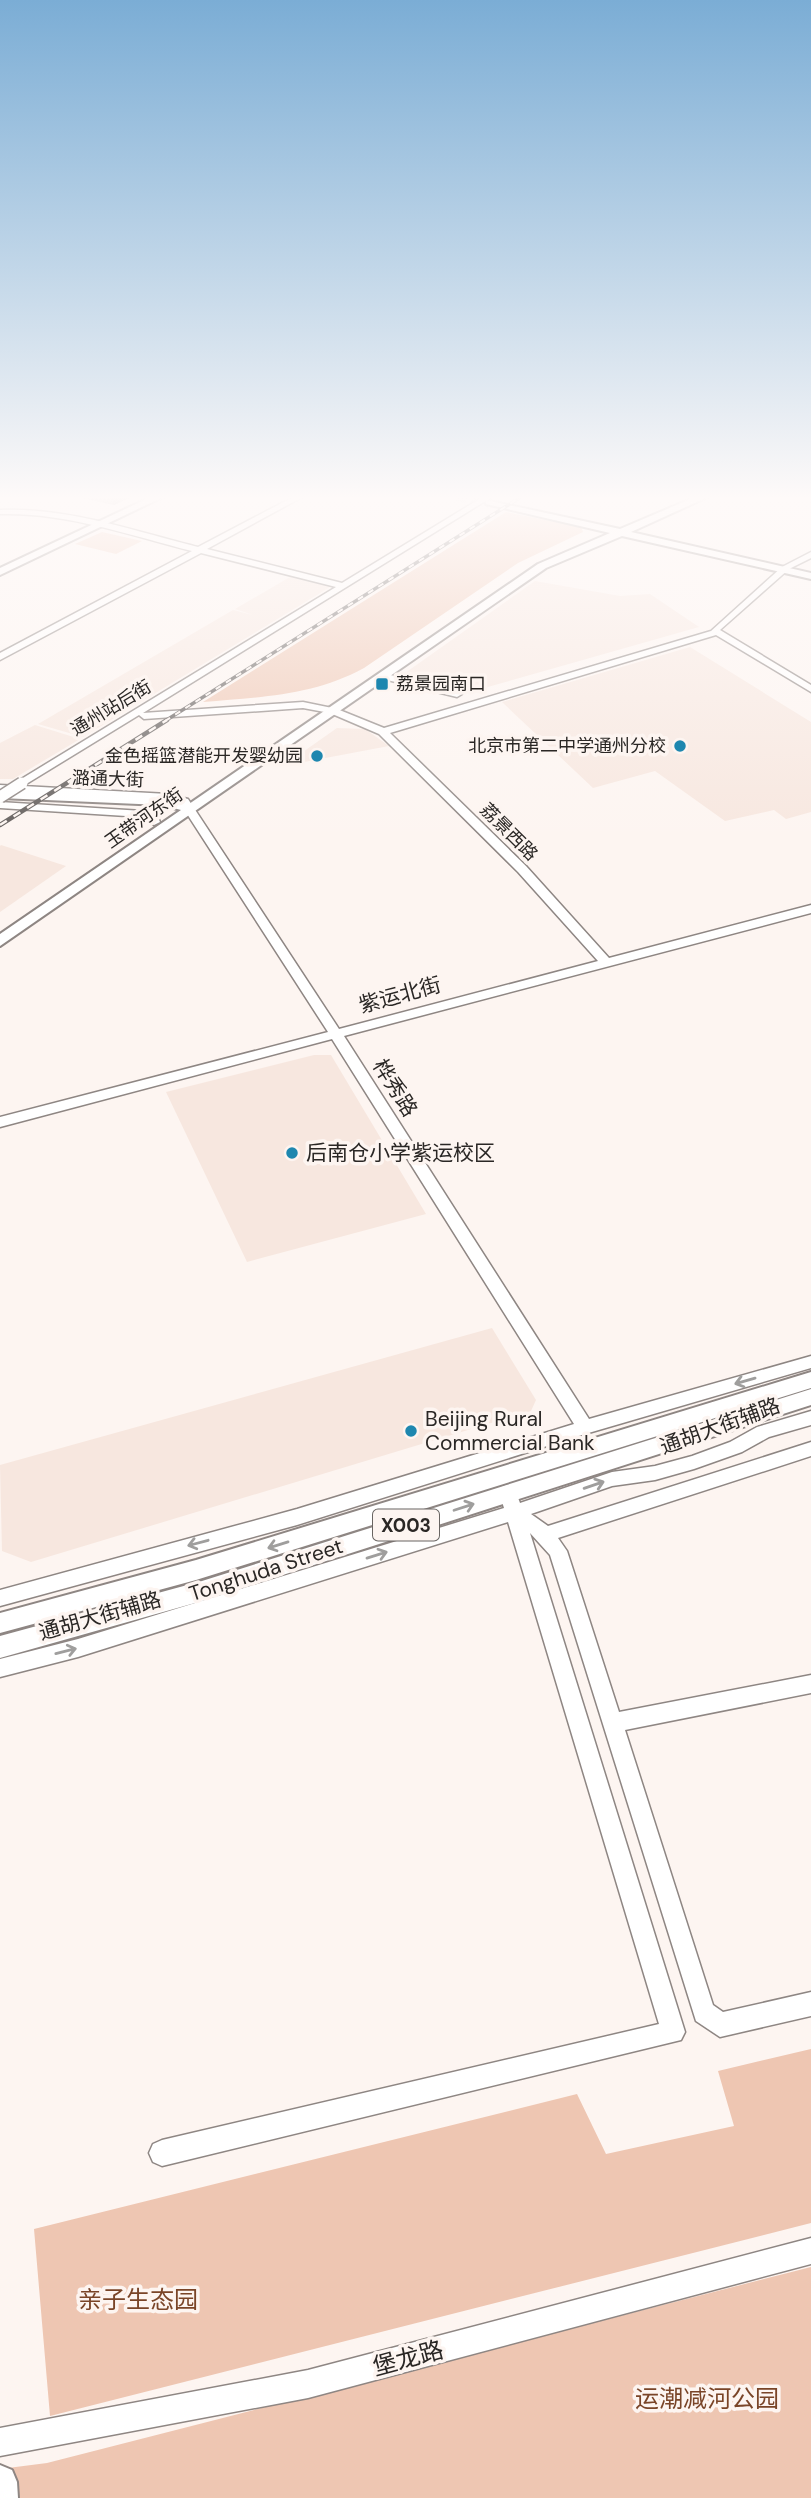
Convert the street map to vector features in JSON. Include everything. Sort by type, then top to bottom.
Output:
[{"type":"main road","name":"玉带河东街","points":[[327,710],[464,612]]},
{"type":"main road","name":"玉带河东街","points":[[0,941],[185,804],[476,612]]},
{"type":"main road","name":"潞通大街","points":[[0,799],[185,804]]},
{"type":"main road","name":"潞通大街","points":[[0,799],[146,807],[167,812],[185,804]]},
{"type":"main road","name":"玉带河东街","points":[[0,930],[167,812]]},
{"type":"main road","name":"Tonghuda Street","points":[[0,1623],[196,1570],[811,1380]]},
{"type":"main road","name":"Tonghuda Street","points":[[0,1647],[511,1502],[811,1398]]},
{"type":"main road","points":[[0,2482],[1,2498]]},
{"type":"street","points":[[0,657],[84,612]]},
{"type":"street","name":"通州站后街","points":[[0,799],[302,612]]},
{"type":"street","points":[[736,612],[715,630],[811,689]]},
{"type":"street","points":[[383,732],[718,632]]},
{"type":"street","points":[[382,676],[457,694]]},
{"type":"street","name":"荔景西路","points":[[144,716],[303,705],[327,710],[383,732],[522,869],[606,962]]},
{"type":"street","points":[[0,788],[168,797],[185,804]]},
{"type":"street","points":[[0,799],[143,814],[153,817],[154,822]]},
{"type":"street","name":"桦秀路","points":[[185,804],[336,1034],[585,1427]]},
{"type":"street","name":"紫运北街","points":[[0,1122],[811,909]]},
{"type":"street","name":"通胡大街辅路","points":[[0,1598],[297,1517],[585,1427],[811,1362]]},
{"type":"street","name":"通胡大街辅路","points":[[0,1668],[78,1648],[511,1502],[612,1479],[655,1473],[736,1447],[763,1432],[811,1418]]},
{"type":"street","points":[[544,1535],[811,1450]]},
{"type":"street","points":[[511,1502],[558,1551],[704,2013],[720,2025],[811,2004]]},
{"type":"street","points":[[162,2153],[673,2032],[511,1502]]},
{"type":"street","points":[[612,1723],[811,1684]]},
{"type":"street","name":"堡龙路","points":[[0,2442],[308,2384],[811,2251]]},
{"type":"shaded area","points":[[230,612],[253,615],[243,612],[290,612],[83,737],[38,724]]},
{"type":"shaded area","points":[[492,612],[676,612],[699,627],[463,694],[398,678]]},
{"type":"shaded area","name":"北京市第二中学通州分校","points":[[690,647],[811,722],[811,812],[786,819],[774,810],[725,821],[655,771],[593,788],[502,702]]},
{"type":"shaded area","points":[[35,725],[80,739],[13,779],[0,779],[0,743]]},
{"type":"shaded area","name":"金色摇篮潜能开发婴幼园","points":[[337,728],[365,729],[389,746],[283,766]]},
{"type":"shaded area","points":[[1,845],[66,866],[0,912]]},
{"type":"shaded area","name":"后南仓小学紫运校区","points":[[314,1055],[331,1055],[426,1214],[247,1262],[166,1092]]},
{"type":"shaded area","points":[[492,1328],[536,1400],[531,1411],[31,1562],[2,1551],[0,1465]]},
{"type":"green space","points":[[347,612],[447,612],[364,668],[345,677],[285,694],[203,702]]},
{"type":"green space","name":"亲子生态园","points":[[811,2049],[811,2223],[50,2416],[34,2229],[577,2094],[606,2154],[734,2126],[718,2071]]},
{"type":"green space","name":"运潮减河公园","points":[[811,2267],[811,2498],[0,2498],[0,2469],[47,2463]]},
{"type":"railway","points":[[165,721],[339,612]]},
{"type":"railway","points":[[0,825],[167,720]]},
{"type":"place","name":"荔景园南口","points":[[382,684]]},
{"type":"place","name":"北京市第二中学通州分校","points":[[680,746]]},
{"type":"place","name":"金色摇篮潜能开发婴幼园","points":[[317,756]]},
{"type":"place","name":"后南仓小学紫运校区","points":[[292,1153]]},
{"type":"place","name":"Beijing Rural Commercial Bank","points":[[411,1431]]}]
